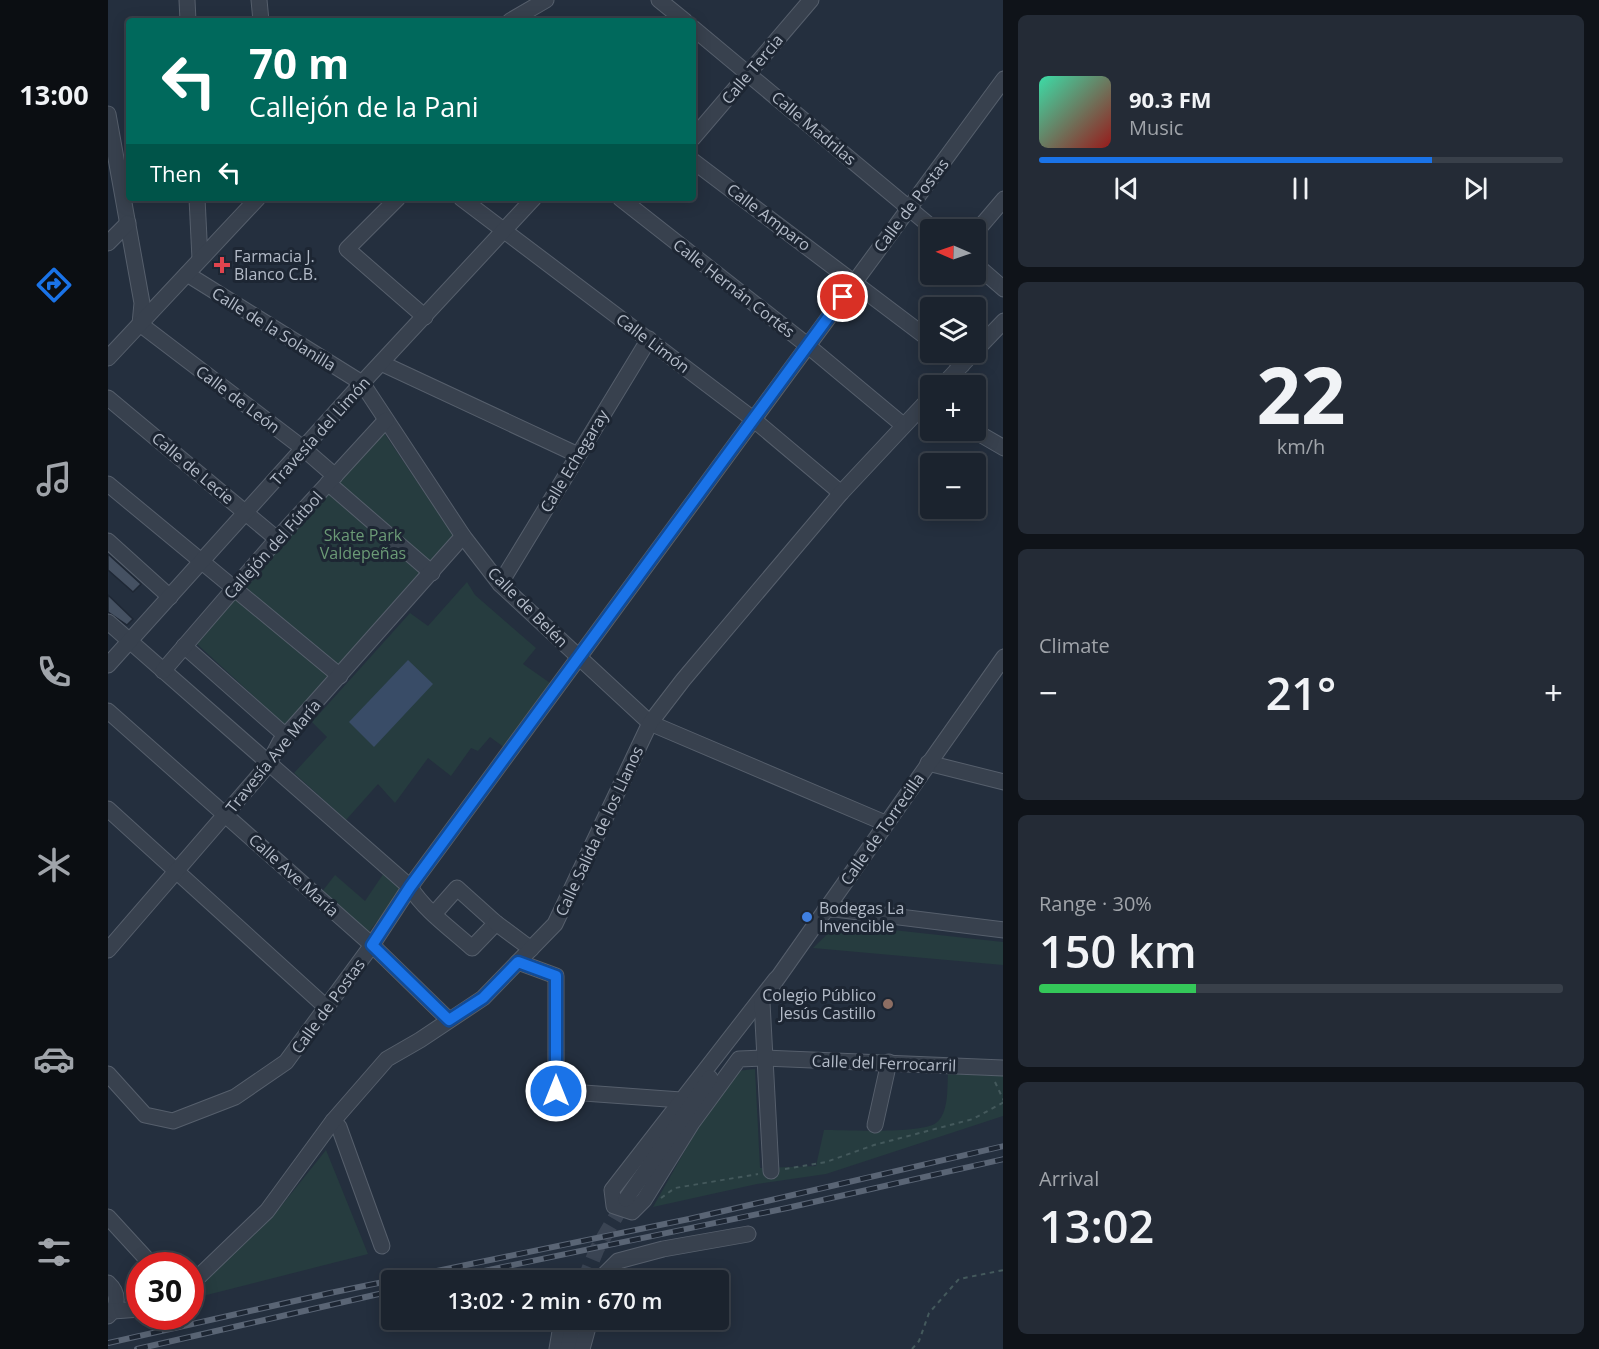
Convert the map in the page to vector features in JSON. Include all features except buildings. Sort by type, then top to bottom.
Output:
[{"type":"street","points":[[187,0],[188,18]]},
{"type":"street","points":[[259,0],[261,18]]},
{"type":"street","points":[[515,18],[546,0]]},
{"type":"street","points":[[659,0],[681,18]]},
{"type":"street","name":"Calle Tercia","points":[[696,134],[811,0]]},
{"type":"street","name":"Calle Madrilas","points":[[696,30],[922,219]]},
{"type":"street","name":"Calle de Postas","points":[[108,1074],[145,1115],[173,1121],[235,1098],[286,1062],[413,892],[753,418],[1003,80]]},
{"type":"street","points":[[108,114],[110,141],[142,303],[140,324]]},
{"type":"street","name":"Calle Amparo","points":[[696,163],[920,332]]},
{"type":"street","points":[[986,220],[1003,200]]},
{"type":"street","points":[[197,201],[200,260]]},
{"type":"street","points":[[108,358],[255,201]]},
{"type":"street","points":[[395,201],[347,249],[425,318]]},
{"type":"street","name":"Calle Limón","points":[[465,201],[753,418],[841,493]]},
{"type":"street","name":"Travesía del Limón","points":[[108,665],[362,383],[425,318],[531,201]]},
{"type":"street","name":"Calle Hernán Cortés","points":[[624,201],[807,345],[903,425]]},
{"type":"street","points":[[108,243],[128,223]]},
{"type":"street","points":[[986,273],[1003,288]]},
{"type":"street","name":"Calle de la Solanilla","points":[[187,274],[362,383]]},
{"type":"street","points":[[986,340],[1003,322]]},
{"type":"street","name":"Calle de León","points":[[140,324],[304,448],[332,479],[432,573]]},
{"type":"street","name":"Calle Echegaray","points":[[500,584],[649,339]]},
{"type":"street","points":[[381,363],[578,454]]},
{"type":"street","points":[[952,375],[962,365],[960,363]]},
{"type":"street","name":"Calle de Belén","points":[[362,383],[463,536],[500,584],[650,723],[885,823]]},
{"type":"street","name":"Calle de Lecie","points":[[108,398],[277,539]]},
{"type":"street","name":"Calle Salida de los Llanos","points":[[204,1272],[267,1211],[333,1121],[387,1059],[483,998],[555,924],[650,723],[683,680],[841,493],[920,409]]},
{"type":"street","name":"Callejón del Fútbol","points":[[163,671],[277,539],[386,420]]},
{"type":"street","points":[[986,437],[1003,447]]},
{"type":"street","points":[[108,484],[340,676]]},
{"type":"street","name":"Travesía Ave María","points":[[108,950],[268,765],[283,739],[463,536]]},
{"type":"street","points":[[108,541],[170,597]]},
{"type":"street","points":[[108,622],[413,892],[472,948],[496,923]]},
{"type":"street","points":[[181,649],[283,739]]},
{"type":"street","name":"Calle de Torrecilla","points":[[626,1199],[776,979],[1003,658]]},
{"type":"street","name":"Calle Ave María","points":[[108,711],[372,945],[449,1020]]},
{"type":"street","points":[[928,763],[1003,782]]},
{"type":"street","points":[[108,809],[327,1008]]},
{"type":"street","points":[[434,914],[457,888],[496,923],[531,949]]},
{"type":"street","points":[[825,910],[852,910],[1003,930]]},
{"type":"street","points":[[518,962],[556,976],[556,1091],[681,1100]]},
{"type":"street","points":[[644,1200],[632,1212],[614,1206],[612,1190],[776,979]]},
{"type":"street","points":[[762,1002],[771,1172]]},
{"type":"street","name":"Calle del Ferrocarril","points":[[644,1200],[692,1123],[739,1059],[889,1062],[1003,1068]]},
{"type":"street","points":[[875,1125],[889,1062]]},
{"type":"street","points":[[333,1121],[339,1127],[382,1246]]},
{"type":"street","points":[[108,1217],[140,1252]]},
{"type":"street","points":[[609,1270],[618,1261],[663,1249],[748,1234]]},
{"type":"street","points":[[112,1288],[126,1298]]},
{"type":"street","points":[[112,1288],[111,1313],[126,1310]]},
{"type":"street","points":[[557,1349],[560,1330]]},
{"type":"street","points":[[568,1349],[572,1330]]},
{"type":"street","points":[[582,1349],[587,1330]]},
{"type":"path","points":[[985,1067],[1000,1088],[1003,1098]]},
{"type":"path","points":[[644,1200],[657,1201],[675,1188],[826,1162],[874,1145],[973,1119],[1003,1103]]},
{"type":"path","points":[[912,1349],[919,1341],[929,1313],[959,1279],[977,1273],[1003,1270]]},
{"type":"green space","name":"Skate Park Valdepeñas","points":[[382,430],[454,536],[285,725],[197,644],[361,451]]},
{"type":"green space","points":[[467,582],[475,595],[536,648],[523,664],[553,685],[505,748],[490,737],[478,751],[471,748],[451,776],[428,758],[395,803],[378,784],[346,820],[294,773],[327,737],[312,722],[410,613],[428,626]]},
{"type":"green space","points":[[384,873],[403,888],[368,933],[321,893],[335,875],[365,901]]},
{"type":"green space","points":[[838,924],[1003,942],[1003,965],[813,948]]},
{"type":"green space","points":[[755,1069],[760,1168],[816,1166],[824,1130],[900,1130],[915,1129],[936,1123],[945,1107],[948,1074],[1003,1076],[1003,1116],[826,1174],[757,1184],[653,1207],[692,1138],[736,1071]]},
{"type":"green space","points":[[326,1150],[368,1254],[204,1296],[204,1279],[278,1210]]},
{"type":"water","points":[[408,660],[433,684],[374,747],[349,722]]},
{"type":"tunnel","points":[[588,1270],[597,1249],[626,1199]]},
{"type":"railway","points":[[108,1343],[330,1293],[689,1219],[1003,1146]]},
{"type":"railway","points":[[489,1270],[787,1208],[1003,1159]]},
{"type":"railway","points":[[137,1349],[381,1294]]},
{"type":"place","name":"Farmacia J. Blanco C.B.","points":[[222,265]]},
{"type":"place","name":"Bodegas La Invencible","points":[[807,917]]},
{"type":"place","name":"Colegio Público Jesús Castillo","points":[[888,1004]]},
{"type":"route","points":[[556,1091],[556,976],[518,962],[483,998],[449,1020],[372,945],[410,887],[843,297]]}]
